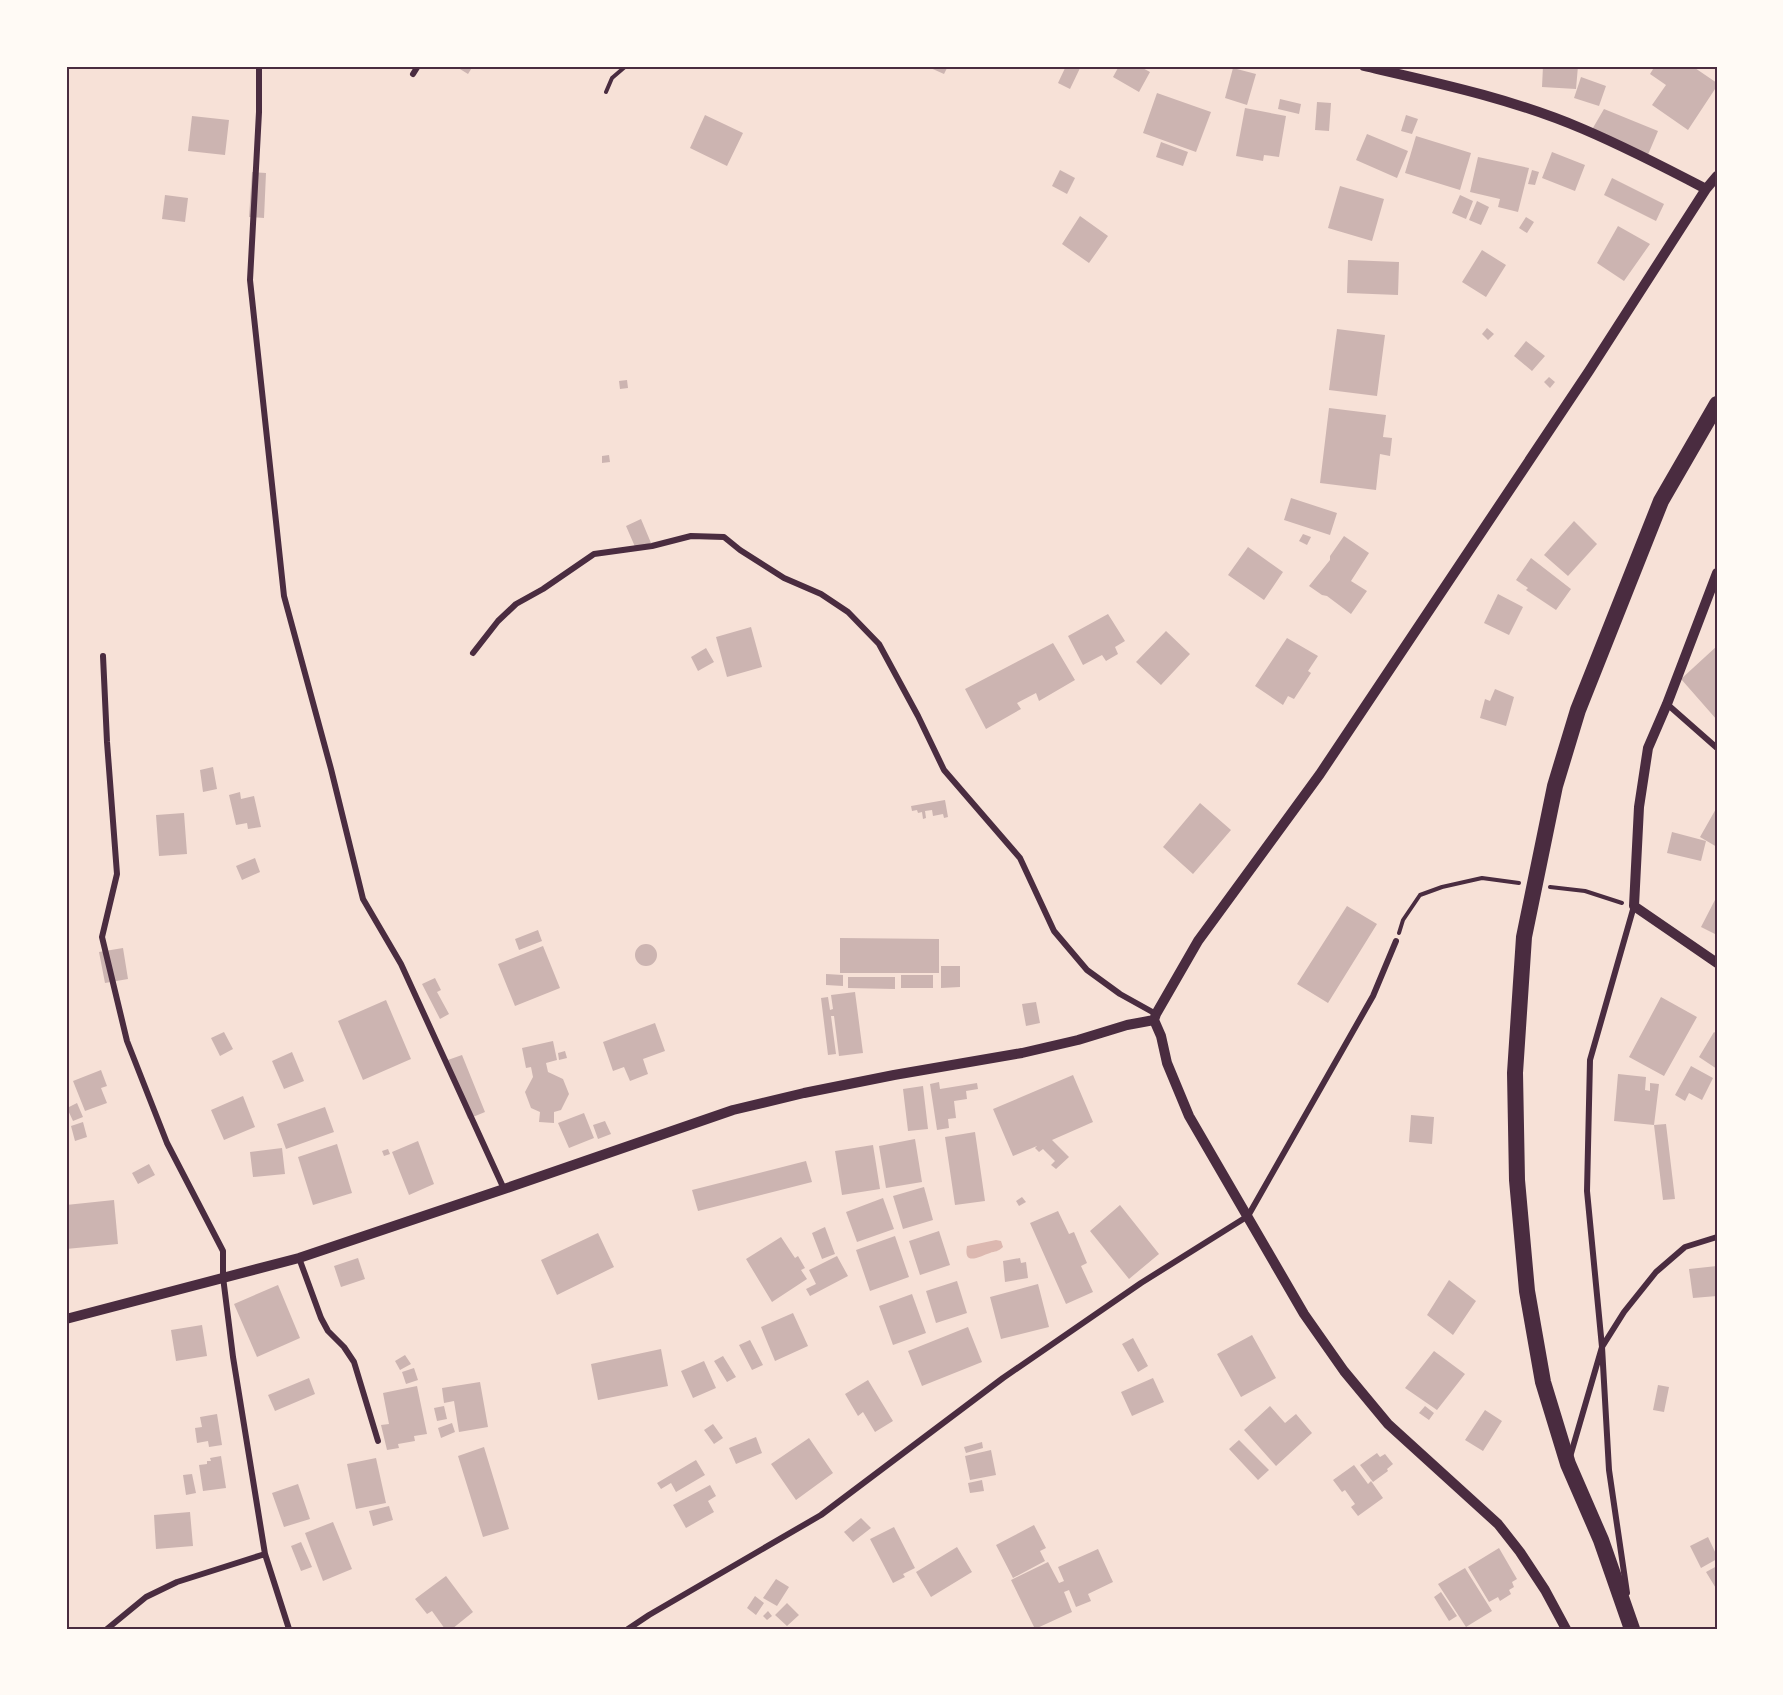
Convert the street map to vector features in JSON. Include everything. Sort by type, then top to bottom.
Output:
[{"type":"highway","points":[[1632,1628],[1601,1540],[1568,1464],[1543,1382],[1527,1291],[1517,1180],[1515,1073],[1524,937],[1555,786],[1578,710],[1662,501],[1717,404]]},
{"type":"street","points":[[259,66],[259,112],[250,280],[284,596],[331,768],[363,899],[401,964],[504,1189]]},
{"type":"street","points":[[413,74],[418,66]]},
{"type":"street","points":[[1364,66],[1457,87],[1582,128],[1706,189]]},
{"type":"street","points":[[66,1320],[299,1258],[733,1110],[871,1079],[1022,1053],[1078,1040],[1155,1017],[1198,941],[1320,774],[1589,370],[1706,189],[1717,176]]},
{"type":"street","points":[[473,653],[498,621],[516,604],[594,554],[652,546],[691,536],[724,537],[784,578],[820,594],[848,612],[879,644],[944,770],[1020,858],[1054,931],[1087,970],[1155,1017],[1167,1063],[1190,1116],[1304,1314],[1344,1371],[1388,1424],[1498,1524],[1545,1590],[1566,1629]]},
{"type":"street","points":[[1632,1628],[1609,1470],[1602,1347],[1587,1191],[1590,1060],[1634,906],[1639,807],[1648,748],[1717,573]]},
{"type":"street","points":[[103,656],[117,874],[102,937],[127,1041],[167,1143],[223,1251],[233,1357],[265,1554],[289,1629]]},
{"type":"street","points":[[1667,704],[1717,748]]},
{"type":"street","points":[[1634,906],[1717,963]]},
{"type":"street","points":[[628,1629],[821,1515],[1003,1378],[1141,1283],[1248,1216],[1373,996],[1396,941]]},
{"type":"street","points":[[1568,1464],[1602,1347],[1624,1312],[1656,1272],[1685,1247],[1717,1237]]},
{"type":"street","points":[[299,1258],[321,1318],[328,1331],[344,1347],[354,1362],[378,1441]]},
{"type":"street","points":[[107,1629],[146,1597],[177,1582],[265,1554]]},
{"type":"path","points":[[606,92],[612,78],[626,66]]},
{"type":"path","points":[[1396,941],[1403,920],[1420,895],[1442,886],[1482,878]]},
{"type":"path","points":[[1585,891],[1634,906]]},
{"type":"shaded area","points":[[1001,1241],[1003,1247],[1000,1250],[973,1259],[966,1252],[967,1246]]},
{"type":"building","points":[[455,66],[473,66],[468,74]]},
{"type":"building","points":[[926,66],[948,66],[944,74]]},
{"type":"building","points":[[1066,66],[1081,66],[1070,89],[1058,83]]},
{"type":"building","points":[[1119,66],[1139,66],[1150,72],[1139,92],[1113,77]]},
{"type":"building","points":[[1543,66],[1578,66],[1576,89],[1542,87]]},
{"type":"building","points":[[1655,66],[1692,66],[1717,83],[1688,130],[1652,105],[1666,85],[1650,74]]},
{"type":"building","points":[[1233,68],[1256,74],[1247,105],[1225,98]]},
{"type":"building","points":[[1581,77],[1606,86],[1599,106],[1574,98]]},
{"type":"building","points":[[1157,93],[1211,112],[1196,152],[1143,133]]},
{"type":"building","points":[[1280,99],[1301,104],[1299,114],[1278,109]]},
{"type":"building","points":[[1317,102],[1331,103],[1329,131],[1315,130]]},
{"type":"building","points":[[1245,108],[1286,116],[1279,157],[1264,155],[1263,161],[1236,156]]},
{"type":"building","points":[[1604,109],[1658,131],[1647,157],[1590,133]]},
{"type":"building","points":[[705,115],[743,133],[727,166],[690,148]]},
{"type":"building","points":[[1406,115],[1418,119],[1412,134],[1401,131]]},
{"type":"building","points":[[192,116],[229,120],[225,155],[188,151]]},
{"type":"building","points":[[1367,134],[1408,151],[1397,178],[1356,160]]},
{"type":"building","points":[[1416,136],[1471,153],[1460,190],[1405,173]]},
{"type":"building","points":[[1161,142],[1188,152],[1183,166],[1156,157]]},
{"type":"building","points":[[1552,152],[1585,165],[1575,191],[1542,178]]},
{"type":"building","points":[[1478,157],[1529,168],[1518,212],[1498,207],[1500,199],[1470,192]]},
{"type":"building","points":[[1060,170],[1075,178],[1067,194],[1052,186]]},
{"type":"building","points":[[1532,170],[1539,172],[1535,185],[1528,184]]},
{"type":"building","points":[[252,172],[266,173],[264,218],[249,217]]},
{"type":"building","points":[[1612,178],[1664,204],[1656,221],[1604,195]]},
{"type":"building","points":[[1340,186],[1384,199],[1372,241],[1328,228]]},
{"type":"building","points":[[165,195],[188,198],[185,222],[162,219]]},
{"type":"building","points":[[1460,195],[1473,201],[1466,219],[1452,213]]},
{"type":"building","points":[[1477,201],[1489,207],[1481,225],[1469,220]]},
{"type":"building","points":[[1080,216],[1108,236],[1089,263],[1062,244]]},
{"type":"building","points":[[1526,217],[1534,222],[1527,233],[1519,228]]},
{"type":"building","points":[[1618,226],[1650,244],[1624,281],[1597,263]]},
{"type":"building","points":[[1482,250],[1506,265],[1486,297],[1462,282]]},
{"type":"building","points":[[1348,260],[1399,262],[1398,295],[1347,293]]},
{"type":"building","points":[[1487,328],[1494,334],[1488,340],[1482,334]]},
{"type":"building","points":[[1337,329],[1385,335],[1377,396],[1329,390]]},
{"type":"building","points":[[1526,341],[1545,356],[1532,371],[1514,356]]},
{"type":"building","points":[[1549,377],[1555,382],[1550,388],[1544,382]]},
{"type":"building","points":[[627,380],[628,388],[620,389],[619,381]]},
{"type":"building","points":[[1329,408],[1386,415],[1383,437],[1392,438],[1390,456],[1380,454],[1376,490],[1320,483]]},
{"type":"building","points":[[609,455],[610,462],[602,463],[602,456]]},
{"type":"building","points":[[1291,498],[1337,513],[1330,535],[1284,520]]},
{"type":"building","points":[[641,519],[651,543],[636,549],[626,526]]},
{"type":"building","points":[[1574,521],[1597,544],[1568,576],[1544,555]]},
{"type":"building","points":[[1303,534],[1311,537],[1307,545],[1299,541]]},
{"type":"building","points":[[1344,536],[1369,553],[1351,581],[1367,591],[1351,614],[1309,586],[1330,560],[1330,556]]},
{"type":"building","points":[[1248,547],[1283,572],[1264,600],[1228,575]]},
{"type":"building","points":[[1531,558],[1571,589],[1556,610],[1526,590],[1528,588],[1516,580]]},
{"type":"building","points":[[1498,594],[1523,607],[1509,635],[1484,623]]},
{"type":"building","points":[[1108,614],[1125,641],[1115,647],[1118,654],[1106,661],[1102,655],[1083,665],[1068,636]]},
{"type":"building","points":[[751,627],[762,667],[727,677],[716,637]]},
{"type":"building","points":[[1166,631],[1190,654],[1161,685],[1136,662]]},
{"type":"building","points":[[1287,638],[1318,656],[1308,671],[1311,673],[1294,699],[1288,696],[1283,705],[1255,686]]},
{"type":"building","points":[[1053,643],[1075,680],[1039,701],[1036,693],[1017,703],[1021,709],[986,729],[965,689]]},
{"type":"building","points":[[1717,646],[1717,720],[1681,679]]},
{"type":"building","points":[[706,648],[714,662],[698,671],[691,657]]},
{"type":"building","points":[[1495,689],[1514,697],[1506,726],[1480,718],[1485,699],[1490,701]]},
{"type":"building","points":[[213,767],[217,789],[203,792],[200,770]]},
{"type":"building","points":[[240,792],[241,799],[254,796],[261,827],[248,829],[247,823],[236,825],[229,795]]},
{"type":"building","points":[[945,800],[948,817],[944,818],[943,814],[933,816],[932,810],[925,811],[926,818],[923,819],[922,812],[912,811],[911,806]]},
{"type":"building","points":[[1200,803],[1231,830],[1193,874],[1163,847]]},
{"type":"building","points":[[1717,807],[1717,847],[1700,837]]},
{"type":"building","points":[[184,813],[187,854],[159,856],[156,815]]},
{"type":"building","points":[[1672,832],[1706,841],[1701,861],[1667,853]]},
{"type":"building","points":[[255,858],[260,872],[242,880],[236,866]]},
{"type":"building","points":[[1717,896],[1717,935],[1701,927]]},
{"type":"building","points":[[1347,906],[1377,924],[1328,1003],[1297,984]]},
{"type":"building","points":[[538,930],[542,941],[519,950],[515,939]]},
{"type":"building","points":[[840,938],[939,939],[939,973],[840,973]]},
{"type":"building","points":[[646,944],[654,947],[657,955],[654,963],[646,966],[638,963],[635,955],[638,947]]},
{"type":"building","points":[[543,946],[560,988],[515,1006],[498,964]]},
{"type":"building","points":[[123,948],[128,979],[105,983],[99,952]]},
{"type":"building","points":[[941,966],[960,966],[960,987],[941,988]]},
{"type":"building","points":[[826,974],[843,975],[843,986],[826,985]]},
{"type":"building","points":[[901,975],[933,975],[933,988],[901,988]]},
{"type":"building","points":[[848,977],[895,977],[895,989],[848,988]]},
{"type":"building","points":[[435,978],[441,990],[437,992],[449,1014],[440,1019],[422,984]]},
{"type":"building","points":[[855,992],[863,1053],[839,1056],[834,1016],[831,1016],[836,1054],[828,1055],[821,998],[828,997],[830,1010],[833,1009],[831,995]]},
{"type":"building","points":[[1661,997],[1697,1017],[1664,1076],[1629,1057]]},
{"type":"building","points":[[386,1000],[411,1059],[363,1080],[338,1021]]},
{"type":"building","points":[[1036,1002],[1040,1023],[1026,1026],[1022,1004]]},
{"type":"building","points":[[655,1023],[665,1051],[643,1059],[648,1074],[630,1081],[624,1067],[613,1071],[603,1042]]},
{"type":"building","points":[[224,1032],[233,1049],[220,1056],[211,1038]]},
{"type":"building","points":[[1714,1032],[1717,1034],[1717,1069],[1699,1057]]},
{"type":"building","points":[[553,1041],[557,1060],[546,1063],[548,1072],[563,1079],[569,1094],[561,1110],[554,1112],[554,1123],[539,1122],[540,1112],[531,1108],[525,1092],[533,1077],[531,1067],[526,1068],[522,1048]]},
{"type":"building","points":[[565,1051],[567,1058],[559,1060],[558,1053]]},
{"type":"building","points":[[292,1052],[304,1081],[284,1089],[272,1061]]},
{"type":"building","points":[[462,1055],[485,1112],[468,1119],[445,1061]]},
{"type":"building","points":[[1691,1066],[1713,1078],[1702,1100],[1689,1093],[1685,1101],[1675,1095]]},
{"type":"building","points":[[101,1070],[107,1086],[101,1088],[107,1103],[85,1111],[73,1081]]},
{"type":"building","points":[[1618,1074],[1646,1077],[1645,1090],[1650,1091],[1650,1083],[1659,1084],[1654,1125],[1614,1121]]},
{"type":"building","points":[[1073,1075],[1093,1122],[1052,1140],[1069,1157],[1056,1169],[1051,1165],[1055,1161],[1043,1149],[1039,1152],[1035,1148],[1037,1146],[1013,1156],[993,1109]]},
{"type":"building","points":[[939,1082],[940,1089],[977,1083],[978,1089],[966,1091],[967,1099],[954,1101],[956,1118],[948,1119],[949,1128],[937,1130],[930,1084]]},
{"type":"building","points":[[923,1086],[928,1129],[908,1131],[903,1089]]},
{"type":"building","points":[[243,1096],[255,1127],[224,1140],[211,1110]]},
{"type":"building","points":[[77,1103],[83,1117],[73,1121],[67,1108]]},
{"type":"building","points":[[325,1107],[334,1132],[286,1149],[277,1124]]},
{"type":"building","points":[[584,1113],[594,1138],[569,1148],[558,1123]]},
{"type":"building","points":[[1411,1115],[1434,1117],[1432,1144],[1409,1142]]},
{"type":"building","points":[[605,1121],[611,1134],[598,1139],[593,1125]]},
{"type":"building","points":[[83,1122],[87,1137],[75,1141],[71,1126]]},
{"type":"building","points":[[1666,1124],[1675,1199],[1663,1200],[1654,1125]]},
{"type":"building","points":[[975,1132],[985,1201],[955,1205],[945,1137]]},
{"type":"building","points":[[915,1139],[922,1182],[886,1188],[879,1146]]},
{"type":"building","points":[[418,1141],[434,1184],[409,1195],[392,1152]]},
{"type":"building","points":[[337,1144],[352,1193],[313,1205],[298,1157]]},
{"type":"building","points":[[873,1145],[880,1189],[842,1195],[835,1151]]},
{"type":"building","points":[[282,1148],[285,1174],[253,1177],[250,1152]]},
{"type":"building","points":[[388,1149],[390,1154],[384,1156],[382,1151]]},
{"type":"building","points":[[806,1161],[812,1182],[698,1211],[692,1190]]},
{"type":"building","points":[[149,1164],[155,1175],[138,1184],[132,1173]]},
{"type":"building","points":[[924,1187],[933,1220],[903,1229],[893,1196]]},
{"type":"building","points":[[1022,1197],[1026,1202],[1019,1206],[1016,1201]]},
{"type":"building","points":[[883,1198],[894,1229],[857,1242],[846,1212]]},
{"type":"building","points":[[114,1200],[118,1244],[66,1249],[66,1205]]},
{"type":"building","points":[[1120,1205],[1159,1254],[1129,1279],[1090,1231]]},
{"type":"building","points":[[1058,1211],[1069,1234],[1074,1232],[1087,1263],[1081,1266],[1093,1292],[1066,1304],[1030,1223]]},
{"type":"building","points":[[825,1227],[835,1254],[822,1259],[812,1233]]},
{"type":"building","points":[[939,1231],[950,1265],[920,1275],[909,1241]]},
{"type":"building","points":[[598,1233],[614,1267],[557,1295],[541,1260]]},
{"type":"building","points":[[895,1236],[909,1277],[870,1291],[856,1250]]},
{"type":"building","points":[[781,1237],[795,1258],[798,1256],[805,1268],[801,1270],[807,1279],[772,1302],[746,1259]]},
{"type":"building","points":[[837,1256],[848,1276],[810,1296],[806,1289],[816,1284],[809,1270]]},
{"type":"building","points":[[358,1258],[365,1279],[341,1287],[334,1266]]},
{"type":"building","points":[[1020,1258],[1021,1263],[1026,1262],[1028,1278],[1005,1282],[1003,1261]]},
{"type":"building","points":[[1717,1266],[1717,1296],[1693,1298],[1689,1269]]},
{"type":"building","points":[[1449,1280],[1476,1301],[1453,1335],[1427,1315]]},
{"type":"building","points":[[957,1281],[967,1313],[936,1323],[926,1291]]},
{"type":"building","points":[[1038,1284],[1049,1327],[1001,1339],[990,1297]]},
{"type":"building","points":[[278,1285],[300,1338],[257,1357],[234,1304]]},
{"type":"building","points":[[912,1294],[926,1333],[893,1345],[879,1306]]},
{"type":"building","points":[[793,1313],[808,1346],[775,1361],[761,1327]]},
{"type":"building","points":[[202,1325],[207,1356],[176,1361],[171,1330]]},
{"type":"building","points":[[968,1327],[982,1362],[922,1386],[908,1351]]},
{"type":"building","points":[[1252,1335],[1276,1378],[1241,1397],[1217,1354]]},
{"type":"building","points":[[1133,1338],[1148,1366],[1138,1372],[1122,1344]]},
{"type":"building","points":[[750,1340],[763,1365],[752,1370],[739,1345]]},
{"type":"building","points":[[661,1349],[668,1386],[598,1400],[591,1364]]},
{"type":"building","points":[[1434,1351],[1465,1374],[1437,1410],[1405,1388]]},
{"type":"building","points":[[405,1355],[411,1364],[400,1370],[395,1361]]},
{"type":"building","points":[[723,1356],[736,1377],[727,1382],[714,1361]]},
{"type":"building","points":[[704,1361],[716,1388],[693,1398],[681,1371]]},
{"type":"building","points":[[414,1368],[418,1380],[406,1384],[402,1372]]},
{"type":"building","points":[[309,1378],[315,1394],[275,1411],[268,1395]]},
{"type":"building","points":[[1153,1378],[1164,1402],[1132,1416],[1121,1392]]},
{"type":"building","points":[[868,1380],[893,1421],[875,1432],[863,1412],[858,1416],[845,1394]]},
{"type":"building","points":[[480,1382],[488,1427],[459,1432],[454,1401],[444,1403],[442,1388]]},
{"type":"building","points":[[1658,1385],[1669,1387],[1664,1412],[1653,1410]]},
{"type":"building","points":[[417,1386],[427,1434],[414,1436],[415,1441],[398,1444],[399,1448],[387,1450],[381,1425],[389,1424],[383,1393]]},
{"type":"building","points":[[444,1406],[447,1419],[437,1421],[434,1408]]},
{"type":"building","points":[[1270,1406],[1285,1423],[1296,1414],[1312,1433],[1276,1466],[1244,1430]]},
{"type":"building","points":[[1425,1406],[1434,1413],[1429,1420],[1419,1413]]},
{"type":"building","points":[[1485,1410],[1502,1421],[1483,1451],[1465,1440]]},
{"type":"building","points":[[217,1414],[222,1445],[209,1447],[208,1441],[197,1443],[195,1428],[202,1427],[200,1417]]},
{"type":"building","points":[[452,1423],[455,1432],[441,1438],[438,1428]]},
{"type":"building","points":[[713,1424],[723,1438],[714,1444],[704,1430]]},
{"type":"building","points":[[756,1437],[762,1453],[736,1464],[729,1448]]},
{"type":"building","points":[[809,1438],[833,1473],[796,1500],[771,1464]]},
{"type":"building","points":[[1239,1440],[1269,1470],[1258,1480],[1229,1449]]},
{"type":"building","points":[[982,1442],[983,1448],[966,1453],[964,1447]]},
{"type":"building","points":[[484,1447],[509,1529],[483,1537],[458,1456]]},
{"type":"building","points":[[991,1450],[996,1475],[970,1480],[965,1456]]},
{"type":"building","points":[[1377,1453],[1380,1457],[1385,1454],[1393,1464],[1387,1469],[1388,1471],[1373,1482],[1360,1465]]},
{"type":"building","points":[[221,1456],[226,1488],[203,1491],[199,1465],[207,1464],[207,1461],[211,1461],[210,1458]]},
{"type":"building","points":[[376,1458],[386,1503],[356,1509],[347,1464]]},
{"type":"building","points":[[696,1460],[705,1475],[676,1492],[671,1483],[661,1489],[657,1483]]},
{"type":"building","points":[[1354,1465],[1368,1484],[1371,1481],[1383,1498],[1358,1516],[1351,1507],[1355,1504],[1345,1490],[1342,1492],[1333,1480]]},
{"type":"building","points":[[192,1474],[196,1493],[186,1495],[183,1475]]},
{"type":"building","points":[[982,1480],[984,1491],[970,1493],[968,1483]]},
{"type":"building","points":[[298,1484],[310,1519],[284,1527],[272,1493]]},
{"type":"building","points":[[710,1485],[716,1496],[708,1501],[714,1512],[686,1528],[673,1505]]},
{"type":"building","points":[[389,1506],[393,1520],[373,1526],[369,1511]]},
{"type":"building","points":[[190,1512],[193,1546],[156,1549],[154,1515]]},
{"type":"building","points":[[861,1518],[871,1528],[853,1542],[844,1532]]},
{"type":"building","points":[[333,1522],[352,1569],[323,1581],[305,1533]]},
{"type":"building","points":[[1034,1525],[1046,1548],[1040,1551],[1045,1561],[1013,1578],[996,1545]]},
{"type":"building","points":[[894,1527],[915,1568],[903,1574],[905,1577],[893,1583],[870,1539]]},
{"type":"building","points":[[1708,1537],[1717,1559],[1701,1568],[1690,1546]]},
{"type":"building","points":[[301,1542],[312,1567],[301,1571],[291,1546]]},
{"type":"building","points":[[957,1547],[972,1572],[931,1597],[916,1572]]},
{"type":"building","points":[[1499,1548],[1517,1579],[1512,1582],[1514,1587],[1509,1590],[1511,1594],[1500,1601],[1498,1597],[1489,1602],[1468,1567]]},
{"type":"building","points":[[1098,1549],[1113,1582],[1088,1594],[1091,1601],[1076,1607],[1069,1590],[1064,1592],[1072,1612],[1035,1629],[1011,1580],[1048,1562],[1059,1583],[1064,1581],[1058,1567]]},
{"type":"building","points":[[1717,1566],[1717,1590],[1706,1572]]},
{"type":"building","points":[[1465,1568],[1492,1611],[1466,1627],[1438,1584]]},
{"type":"building","points":[[446,1576],[473,1612],[452,1629],[445,1629],[432,1611],[427,1614],[415,1599]]},
{"type":"building","points":[[776,1579],[789,1587],[777,1606],[763,1598]]},
{"type":"building","points":[[1441,1592],[1457,1616],[1449,1621],[1434,1597]]},
{"type":"building","points":[[755,1596],[764,1603],[756,1615],[747,1608]]},
{"type":"building","points":[[787,1603],[799,1615],[787,1626],[775,1615]]},
{"type":"building","points":[[768,1611],[772,1616],[767,1620],[763,1616]]}]
